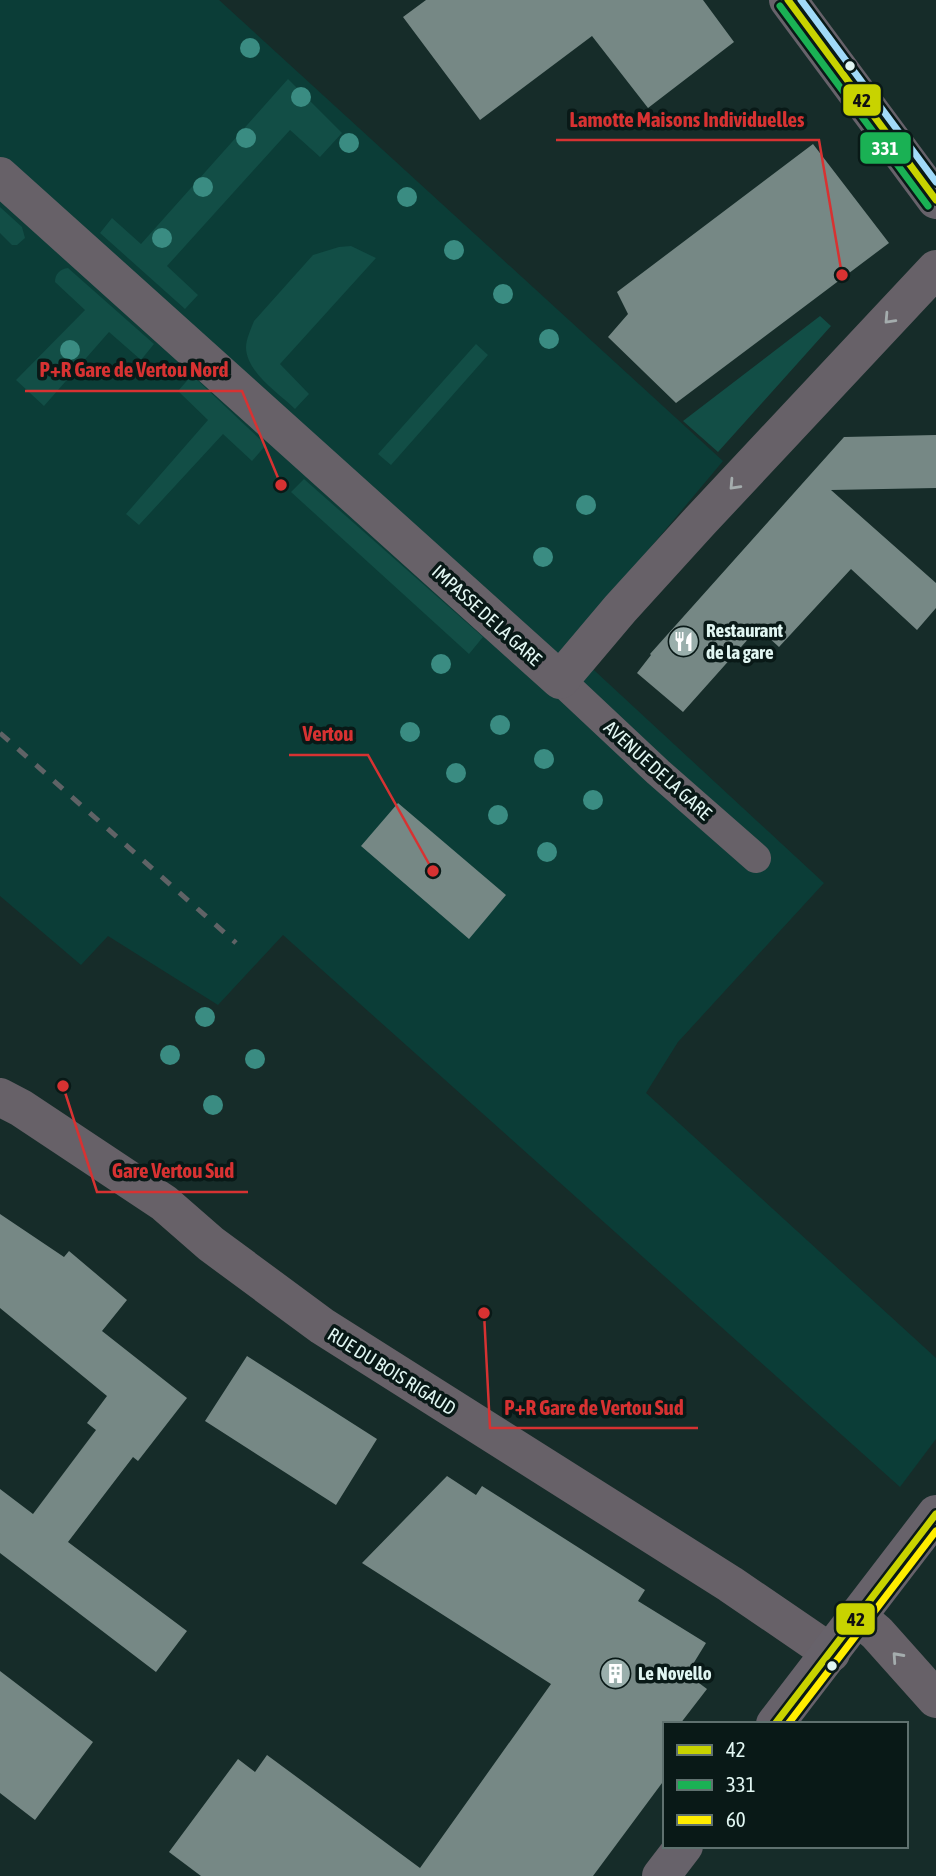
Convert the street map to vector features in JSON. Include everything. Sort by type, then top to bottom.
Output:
[{"type":"main road","points":[[788,0],[936,200]]},
{"type":"main road","points":[[777,1722],[936,1514]]},
{"type":"main road","points":[[661,1876],[682,1848]]},
{"type":"street","name":"IMPASSE DE LA GARE","points":[[0,176],[560,681],[612,618],[700,521],[936,269]]},
{"type":"street","name":"RUE DU BOIS RIGAUD","points":[[0,1097],[22,1108],[164,1203],[211,1244],[322,1326],[730,1584],[831,1653]]},
{"type":"street","points":[[857,1616],[877,1633],[936,1699]]},
{"type":"lane","name":"AVENUE DE LA GARE","points":[[560,681],[756,858]]},
{"type":"shaded area","points":[[0,0],[219,0],[723,461],[568,646],[824,883],[678,1042],[646,1093],[936,1358],[936,1439],[900,1487],[283,935],[218,1005],[108,936],[81,965],[0,896]]},
{"type":"shaded area","points":[[288,79],[342,133],[320,157],[290,130],[167,266],[198,295],[185,309],[100,233],[112,218],[141,244]]},
{"type":"shaded area","points":[[0,207],[22,227],[25,238],[17,245],[12,245],[0,233]]},
{"type":"shaded area","points":[[351,246],[376,258],[280,364],[309,394],[295,409],[265,382],[252,366],[246,348],[249,334],[254,321],[313,255]]},
{"type":"shaded area","points":[[68,268],[154,344],[141,360],[109,332],[44,406],[16,380],[85,310],[55,282],[58,272]]},
{"type":"shaded area","points":[[820,316],[831,326],[718,452],[683,421]]},
{"type":"shaded area","points":[[476,344],[488,355],[391,465],[378,454]]},
{"type":"shaded area","points":[[192,375],[266,445],[252,461],[223,434],[139,525],[126,514],[208,420],[178,391]]},
{"type":"shaded area","points":[[304,479],[483,637],[469,654],[291,492]]},
{"type":"building","points":[[426,0],[703,0],[734,42],[648,108],[592,36],[480,120],[403,17]]},
{"type":"building","points":[[813,144],[889,243],[676,403],[608,337],[628,314],[617,292]]},
{"type":"building","points":[[936,435],[936,488],[831,490],[936,583],[936,608],[917,630],[851,569],[779,647],[758,628],[683,712],[637,673],[650,654],[844,437]]},
{"type":"building","points":[[398,803],[506,895],[469,939],[361,846]]},
{"type":"building","points":[[0,1214],[64,1257],[69,1251],[127,1300],[102,1331],[187,1398],[138,1461],[133,1457],[68,1542],[187,1631],[156,1672],[0,1553],[0,1489],[33,1514],[96,1430],[87,1423],[107,1396],[0,1308]]},
{"type":"building","points":[[247,1356],[377,1439],[336,1505],[205,1421]]},
{"type":"building","name":"Le Novello","points":[[447,1476],[476,1495],[482,1486],[645,1590],[638,1601],[706,1643],[690,1669],[703,1678],[699,1683],[707,1689],[682,1722],[663,1722],[663,1782],[593,1876],[201,1876],[169,1852],[238,1759],[255,1772],[267,1755],[420,1868],[551,1684],[362,1563]]},
{"type":"building","points":[[0,1671],[93,1742],[35,1820],[0,1793]]},
{"type":"railway","points":[[0,733],[236,943]]},
{"type":"transit line","name":"42","points":[[788,0],[936,200]]},
{"type":"transit line","points":[[801,0],[936,182]]},
{"type":"transit line","name":"331","points":[[780,6],[928,206]]},
{"type":"transit line","name":"42","points":[[777,1722],[936,1514]]},
{"type":"transit line","name":"60","points":[[790,1722],[936,1531]]},
{"type":"place","name":"Lamotte Maisons Individuelles","points":[[842,275]]},
{"type":"place","name":"P+R Gare de Vertou Nord","points":[[281,485]]},
{"type":"place","name":"Restaurant de la gare","points":[[683,641]]},
{"type":"place","name":"Vertou","points":[[433,871]]},
{"type":"place","name":"Gare Vertou Sud","points":[[63,1086]]},
{"type":"place","name":"P+R Gare de Vertou Sud","points":[[484,1313]]},
{"type":"place","name":"Le Novello","points":[[615,1673]]}]
